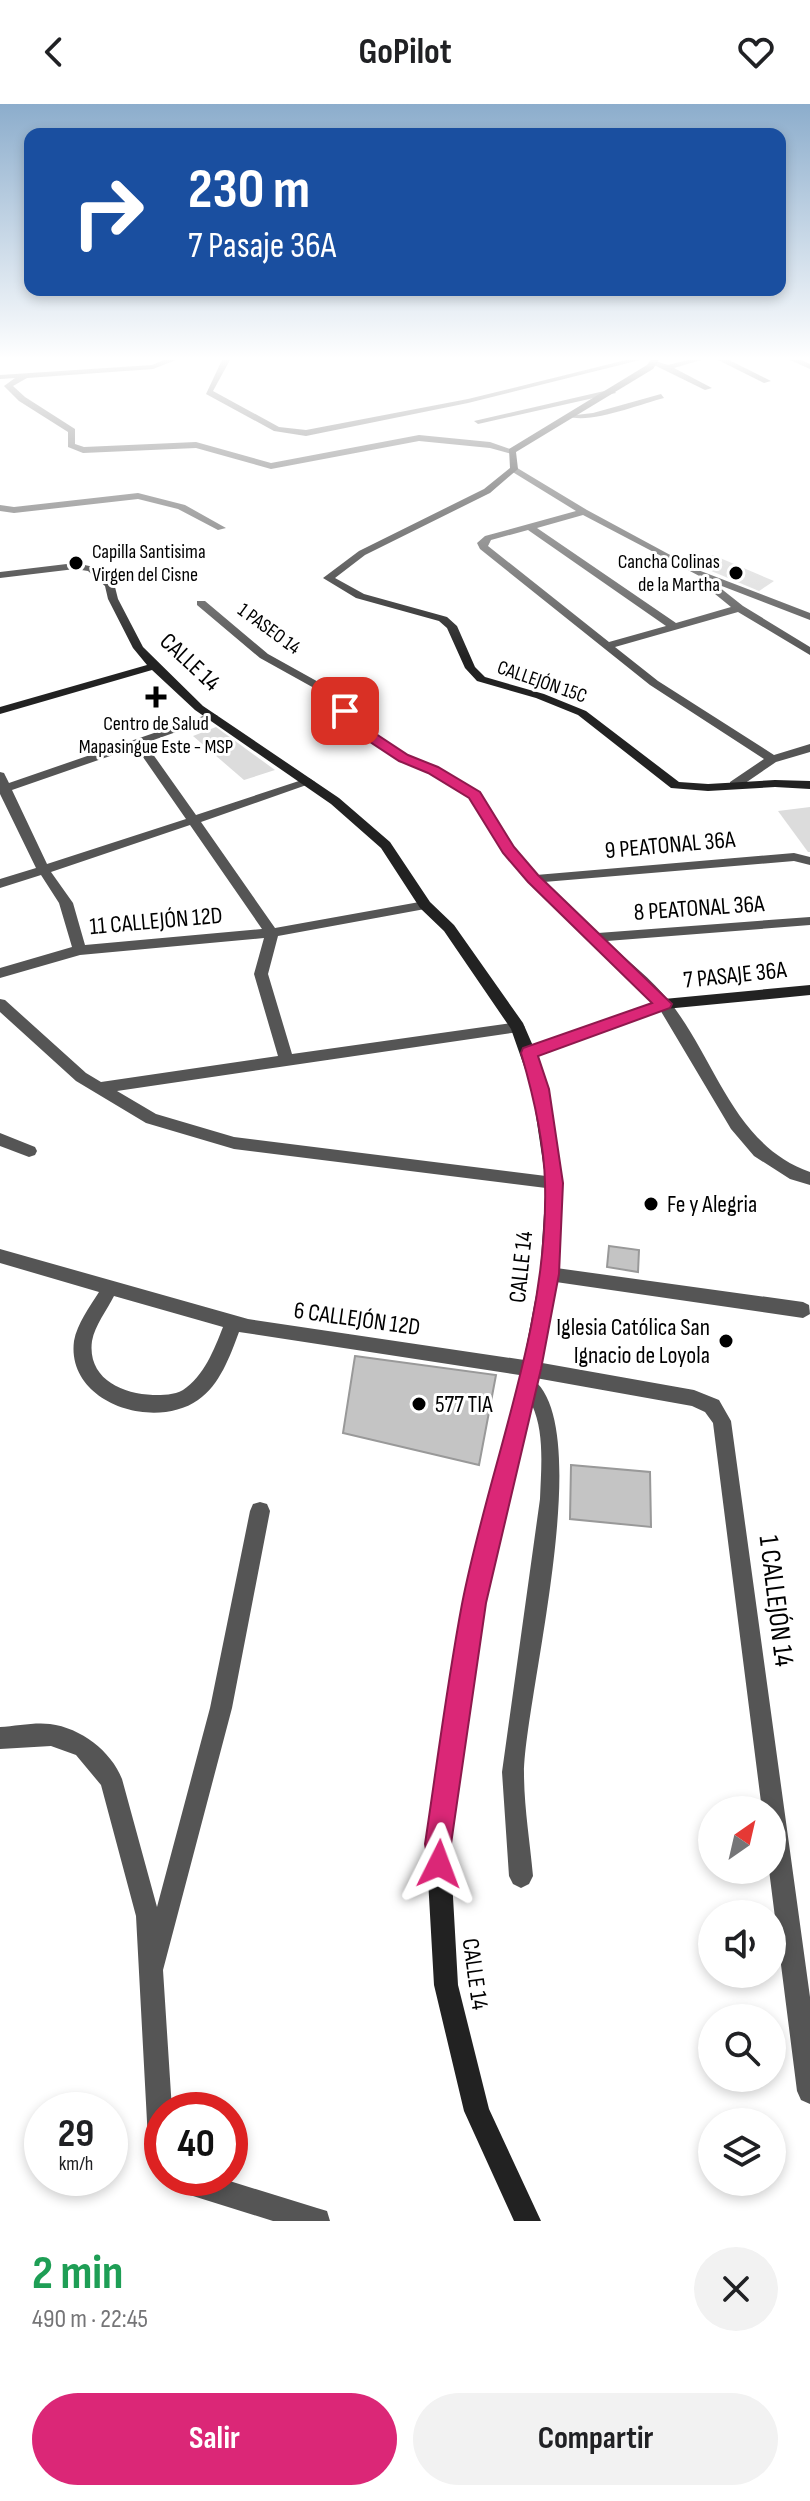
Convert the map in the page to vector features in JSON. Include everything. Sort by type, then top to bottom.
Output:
[{"type":"street","points":[[245,459],[271,466],[309,459]]},
{"type":"street","points":[[513,459],[514,469],[584,512],[695,572],[810,617]]},
{"type":"street","name":"CALLEJÓN 15C","points":[[514,469],[487,491],[362,553],[330,573],[328,578],[360,596],[443,619],[452,626],[470,668],[481,679],[540,696],[582,713],[675,785],[691,788],[780,780],[810,785]]},
{"type":"street","points":[[0,508],[14,510],[138,496],[157,497],[187,508],[221,528]]},
{"type":"street","points":[[584,512],[488,538],[482,543],[483,547],[654,683],[772,759]]},
{"type":"street","points":[[531,528],[672,625]]},
{"type":"street","name":"CALLE 14","points":[[0,575],[62,567],[91,569],[110,585],[113,599],[138,648],[154,666],[199,708],[309,782],[386,845],[425,905],[449,928],[518,1027],[529,1053],[540,1089],[554,1183],[549,1274],[529,1376],[474,1603],[438,1844],[446,1985],[477,2111],[528,2221]]},
{"type":"street","points":[[695,572],[739,608],[810,652]]},
{"type":"street","name":"1 PASEO 14","points":[[201,603],[264,656],[327,691],[362,731],[403,758],[433,770],[475,795],[508,850],[533,879],[664,1004]]},
{"type":"street","points":[[607,646],[739,608]]},
{"type":"street","points":[[0,711],[154,666]]},
{"type":"street","points":[[2,785],[139,743],[212,716]]},
{"type":"street","points":[[139,743],[272,933],[261,974],[286,1060]]},
{"type":"street","points":[[734,785],[772,759],[810,748]]},
{"type":"street","points":[[0,884],[309,782]]},
{"type":"street","name":"11 CALLEJÓN 12D","points":[[2,785],[43,869],[66,903],[80,950],[272,933],[425,905]]},
{"type":"street","name":"9 PEATONAL 36A","points":[[533,879],[794,857],[810,861]]},
{"type":"street","name":"8 PEATONAL 36A","points":[[592,938],[810,921]]},
{"type":"street","points":[[0,973],[80,950]]},
{"type":"street","name":"7 PASAJE 36A","points":[[529,1053],[664,1004],[810,990]]},
{"type":"street","points":[[0,1004],[81,1077],[151,1119],[234,1143],[554,1183]]},
{"type":"street","points":[[664,1004],[737,1125],[760,1152],[810,1179]]},
{"type":"street","points":[[99,1088],[518,1027]]},
{"type":"street","points":[[0,1139],[29,1151]]},
{"type":"street","name":"6 CALLEJÓN 12D","points":[[0,1256],[233,1323],[529,1376],[694,1398],[712,1406]]},
{"type":"street","points":[[549,1274],[803,1310]]},
{"type":"street","points":[[110,1288],[83,1339],[85,1365],[105,1391],[145,1403],[168,1404],[190,1396],[219,1361],[233,1323]]},
{"type":"street","points":[[521,1876],[513,1772],[550,1499],[551,1457],[541,1399],[529,1376]]},
{"type":"street","name":"1 CALLEJÓN 14","points":[[712,1406],[722,1421],[810,2091]]},
{"type":"street","points":[[151,1974],[221,1708],[260,1511]]},
{"type":"street","points":[[0,1738],[51,1735],[83,1746],[111,1779],[148,1916],[158,2092]]},
{"type":"street","points":[[236,2196],[317,2221]]},
{"type":"shaded area","name":"Cancha Colinas de la Martha","points":[[713,555],[774,581],[759,591],[697,565]]},
{"type":"shaded area","points":[[216,727],[275,770],[244,780],[193,736]]},
{"type":"shaded area","points":[[810,807],[810,852],[808,852],[778,811]]},
{"type":"building","points":[[609,1246],[639,1250],[638,1272],[607,1267]]},
{"type":"building","name":"577 TIA","points":[[355,1356],[496,1375],[479,1465],[343,1433]]},
{"type":"building","points":[[571,1465],[650,1472],[651,1527],[570,1519]]},
{"type":"place","name":"Capilla Santisima Virgen del Cisne","points":[[76,563]]},
{"type":"place","name":"Cancha Colinas de la Martha","points":[[736,573]]},
{"type":"place","name":"Centro de Salud Mapasingue Este - MSP","points":[[156,697]]},
{"type":"place","name":"Fe y Alegria","points":[[651,1204]]},
{"type":"place","name":"Iglesia Católica San Ignacio de Loyola","points":[[726,1341]]},
{"type":"place","name":"577 TIA","points":[[419,1404]]},
{"type":"route","points":[[345,711],[362,731],[403,758],[433,770],[475,795],[508,850],[533,879],[664,1004],[529,1053],[540,1089],[554,1183],[549,1274],[531,1369],[474,1603],[438,1844],[439,1864]]}]
